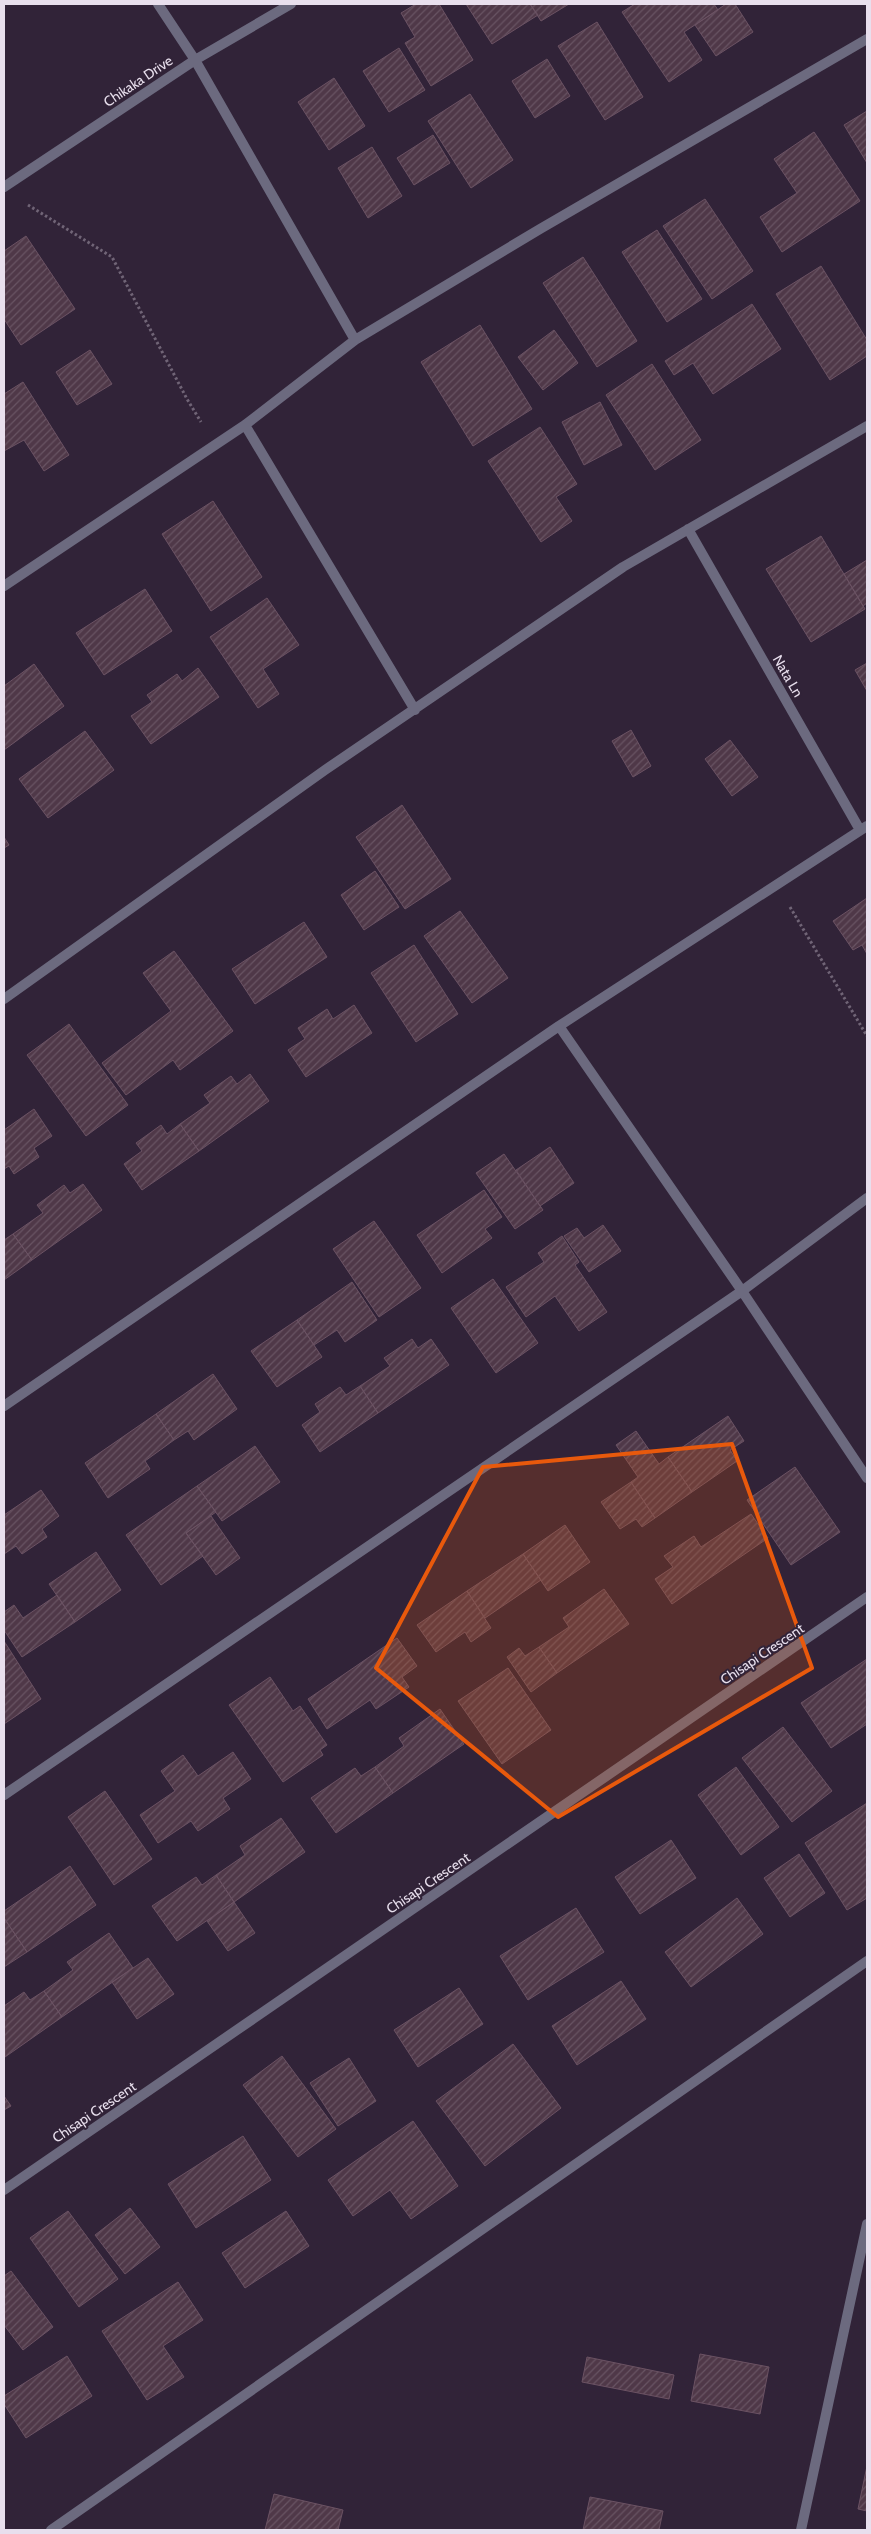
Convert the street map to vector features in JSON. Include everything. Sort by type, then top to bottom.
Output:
[{"type":"street","points":[[158,4],[195,60],[355,340]]},
{"type":"street","name":"Chikaka Drive","points":[[4,187],[195,60],[291,4]]},
{"type":"street","points":[[4,586],[245,425],[355,340],[548,224],[867,39]]},
{"type":"street","points":[[245,425],[415,710]]},
{"type":"street","points":[[4,999],[325,770],[623,567],[867,426]]},
{"type":"street","name":"Nata Ln","points":[[688,528],[864,828]]},
{"type":"street","points":[[4,1406],[559,1026],[864,828]]},
{"type":"street","points":[[559,1026],[742,1290],[867,1478]]},
{"type":"street","points":[[4,1795],[742,1290],[867,1198]]},
{"type":"street","name":"Chisapi Crescent","points":[[4,2190],[867,1597]]},
{"type":"street","points":[[51,2530],[867,1961]]},
{"type":"street","points":[[801,2530],[867,2224]]},
{"type":"path","points":[[20,200],[112,257],[187,399],[215,445]]},
{"type":"path","points":[[777,885],[867,1036]]},
{"type":"highlighted area","points":[[732,1444],[812,1668],[558,1817],[376,1668],[483,1467]]},
{"type":"building","points":[[416,4],[439,4],[473,60],[431,86],[405,43],[415,37],[401,13]]},
{"type":"building","points":[[466,4],[530,4],[538,15],[492,44]]},
{"type":"building","points":[[530,4],[569,4],[541,21]]},
{"type":"building","points":[[635,4],[714,4],[718,10],[684,32],[702,60],[669,82],[622,12]]},
{"type":"building","points":[[726,4],[735,4],[753,32],[716,56],[695,25]]},
{"type":"building","points":[[597,22],[643,97],[605,120],[558,46]]},
{"type":"building","points":[[399,48],[425,90],[389,112],[363,71]]},
{"type":"building","points":[[547,59],[570,96],[535,118],[512,81]]},
{"type":"building","points":[[334,78],[365,126],[329,150],[298,102]]},
{"type":"building","points":[[470,94],[513,160],[471,188],[428,121]]},
{"type":"building","points":[[867,111],[867,163],[844,125]]},
{"type":"building","points":[[814,132],[860,201],[782,252],[760,217],[797,193],[774,159]]},
{"type":"building","points":[[433,135],[450,163],[414,185],[397,158]]},
{"type":"building","points":[[372,147],[402,196],[368,218],[338,168]]},
{"type":"building","points":[[705,199],[753,271],[712,299],[663,226]]},
{"type":"building","points":[[657,230],[702,299],[667,322],[622,252]]},
{"type":"building","points":[[26,236],[75,309],[21,345],[4,319],[4,251]]},
{"type":"building","points":[[583,257],[637,341],[597,367],[543,283]]},
{"type":"building","points":[[821,266],[867,340],[867,356],[830,380],[776,294]]},
{"type":"building","points":[[752,304],[781,349],[713,394],[693,363],[674,375],[665,361]]},
{"type":"building","points":[[480,325],[532,409],[473,446],[421,362]]},
{"type":"building","points":[[554,330],[578,363],[543,390],[518,357]]},
{"type":"building","points":[[90,350],[112,384],[77,405],[56,372]]},
{"type":"building","points":[[652,364],[701,440],[655,470],[606,395]]},
{"type":"building","points":[[23,382],[69,455],[44,471],[24,440],[4,451],[4,394]]},
{"type":"building","points":[[600,402],[622,445],[584,465],[562,422]]},
{"type":"building","points":[[540,427],[577,484],[556,497],[572,521],[541,542],[488,461]]},
{"type":"building","points":[[213,501],[262,577],[211,611],[162,534]]},
{"type":"building","points":[[821,536],[865,609],[811,642],[766,569]]},
{"type":"building","points":[[867,560],[867,603],[863,606],[844,574]]},
{"type":"building","points":[[145,589],[172,631],[104,675],[76,633]]},
{"type":"building","points":[[267,598],[299,645],[263,669],[279,694],[258,708],[210,637]]},
{"type":"building","points":[[867,663],[867,691],[855,670]]},
{"type":"building","points":[[34,664],[64,706],[4,750],[4,686]]},
{"type":"building","points":[[198,668],[219,697],[151,744],[131,716],[152,702],[147,695],[177,674],[182,681]]},
{"type":"building","points":[[631,730],[651,766],[633,777],[612,741]]},
{"type":"building","points":[[85,731],[114,770],[48,818],[19,779]]},
{"type":"building","points":[[730,740],[758,777],[732,796],[705,759]]},
{"type":"building","points":[[402,805],[451,879],[405,909],[356,837]]},
{"type":"building","points":[[4,837],[9,845],[4,848]]},
{"type":"building","points":[[375,871],[399,907],[364,930],[341,895]]},
{"type":"building","points":[[867,898],[867,954],[862,945],[853,950],[833,921]]},
{"type":"building","points":[[460,911],[508,978],[472,1003],[424,936]]},
{"type":"building","points":[[304,922],[327,957],[255,1004],[232,969]]},
{"type":"building","points":[[414,945],[458,1014],[416,1042],[371,973]]},
{"type":"building","points":[[174,951],[233,1031],[180,1070],[173,1060],[126,1095],[102,1063],[171,1011],[143,973]]},
{"type":"building","points":[[354,1005],[372,1033],[306,1077],[288,1050],[305,1039],[298,1028],[327,1009],[333,1019]]},
{"type":"building","points":[[69,1024],[128,1105],[86,1136],[27,1055]]},
{"type":"building","points":[[250,1074],[269,1101],[199,1151],[180,1124],[210,1103],[204,1095],[231,1076],[237,1084]]},
{"type":"building","points":[[34,1109],[52,1136],[34,1148],[39,1157],[14,1174],[9,1166],[4,1169],[4,1130]]},
{"type":"building","points":[[180,1124],[199,1151],[142,1190],[124,1164],[142,1151],[136,1143],[161,1125],[167,1134]]},
{"type":"building","points":[[550,1147],[574,1183],[540,1206],[516,1170]]},
{"type":"building","points":[[504,1154],[543,1210],[515,1229],[476,1173]]},
{"type":"building","points":[[83,1184],[102,1210],[32,1260],[13,1234],[43,1213],[37,1205],[64,1185],[70,1193]]},
{"type":"building","points":[[484,1190],[502,1217],[485,1229],[492,1238],[442,1273],[417,1235]]},
{"type":"building","points":[[374,1221],[421,1288],[379,1317],[333,1249]]},
{"type":"building","points":[[603,1225],[621,1251],[589,1272],[564,1236],[577,1228],[584,1238]]},
{"type":"building","points":[[13,1234],[32,1260],[4,1280],[4,1240]]},
{"type":"building","points":[[562,1236],[579,1262],[575,1265],[607,1312],[579,1331],[555,1296],[526,1317],[506,1287],[544,1262],[538,1253]]},
{"type":"building","points":[[493,1279],[538,1343],[496,1373],[451,1308]]},
{"type":"building","points":[[352,1282],[377,1320],[345,1342],[337,1330],[314,1345],[297,1320]]},
{"type":"building","points":[[297,1320],[322,1357],[277,1387],[251,1351]]},
{"type":"building","points":[[412,1339],[418,1348],[431,1339],[449,1365],[378,1413],[360,1386],[390,1366],[384,1358]]},
{"type":"building","points":[[213,1374],[237,1409],[194,1440],[188,1431],[174,1440],[156,1414]]},
{"type":"building","points":[[360,1386],[378,1413],[320,1452],[302,1425],[320,1412],[315,1404],[340,1387],[346,1395]]},
{"type":"building","points":[[156,1414],[174,1440],[145,1461],[150,1469],[108,1498],[85,1463]]},
{"type":"building","points":[[728,1416],[744,1441],[730,1450],[737,1461],[692,1492],[668,1457]]},
{"type":"building","points":[[636,1431],[659,1464],[668,1457],[692,1492],[655,1518],[631,1482],[638,1477],[616,1445]]},
{"type":"building","points":[[255,1446],[280,1482],[222,1521],[197,1486]]},
{"type":"building","points":[[795,1467],[840,1532],[791,1565],[747,1500]]},
{"type":"building","points":[[631,1482],[655,1518],[642,1527],[636,1519],[620,1529],[601,1502]]},
{"type":"building","points":[[197,1486],[216,1512],[186,1533],[203,1556],[161,1585],[126,1535]]},
{"type":"building","points":[[41,1490],[59,1516],[42,1529],[47,1537],[22,1554],[16,1546],[4,1554],[4,1515]]},
{"type":"building","points":[[751,1514],[768,1538],[672,1604],[655,1579],[673,1567],[664,1556],[694,1536],[701,1547]]},
{"type":"building","points":[[211,1516],[240,1558],[216,1575],[186,1533]]},
{"type":"building","points":[[565,1525],[590,1562],[548,1591],[523,1554]]},
{"type":"building","points":[[96,1552],[121,1590],[75,1622],[49,1584]]},
{"type":"building","points":[[523,1554],[541,1580],[485,1618],[467,1591]]},
{"type":"building","points":[[604,1589],[629,1624],[557,1673],[539,1647],[569,1627],[563,1618]]},
{"type":"building","points":[[467,1591],[491,1628],[471,1642],[465,1632],[436,1652],[417,1625]]},
{"type":"building","points":[[57,1595],[75,1622],[22,1657],[4,1630],[4,1612],[14,1605],[23,1618]]},
{"type":"building","points":[[397,1638],[417,1666],[402,1677],[409,1687],[376,1709],[370,1700],[327,1729],[308,1699]]},
{"type":"building","points":[[4,1641],[41,1699],[4,1724]]},
{"type":"building","points":[[539,1647],[557,1673],[531,1692],[507,1657],[519,1648],[525,1656]]},
{"type":"building","points":[[867,1659],[867,1724],[831,1748],[801,1703]]},
{"type":"building","points":[[508,1668],[551,1730],[502,1764],[458,1701]]},
{"type":"building","points":[[270,1677],[293,1711],[300,1706],[327,1745],[320,1750],[323,1755],[283,1782],[229,1705]]},
{"type":"building","points":[[440,1709],[464,1744],[393,1793],[375,1767],[404,1746],[399,1738]]},
{"type":"building","points":[[783,1727],[832,1791],[792,1822],[742,1758]]},
{"type":"building","points":[[233,1752],[251,1779],[223,1798],[230,1809],[198,1831],[191,1821],[158,1843],[140,1815],[175,1791],[161,1771],[183,1755],[198,1776]]},
{"type":"building","points":[[375,1767],[393,1793],[336,1833],[311,1798],[355,1768],[361,1776]]},
{"type":"building","points":[[736,1767],[779,1827],[741,1855],[698,1795]]},
{"type":"building","points":[[105,1791],[152,1859],[114,1885],[68,1817]]},
{"type":"building","points":[[867,1803],[867,1898],[847,1910],[805,1843]]},
{"type":"building","points":[[281,1818],[305,1852],[234,1902],[216,1875],[245,1855],[240,1846]]},
{"type":"building","points":[[671,1840],[696,1878],[640,1914],[615,1877]]},
{"type":"building","points":[[799,1854],[825,1893],[790,1917],[764,1878]]},
{"type":"building","points":[[70,1866],[96,1905],[27,1952],[4,1918],[4,1911]]},
{"type":"building","points":[[216,1875],[234,1902],[177,1941],[152,1906],[196,1877],[202,1885]]},
{"type":"building","points":[[737,1898],[763,1934],[691,1987],[665,1952]]},
{"type":"building","points":[[234,1902],[255,1933],[228,1951],[207,1921]]},
{"type":"building","points":[[576,1908],[604,1952],[528,2000],[500,1956]]},
{"type":"building","points":[[4,1918],[27,1952],[4,1967]]},
{"type":"building","points":[[109,1933],[133,1968],[62,2017],[44,1991],[73,1970],[67,1962]]},
{"type":"building","points":[[148,1958],[174,1994],[137,2019],[112,1982]]},
{"type":"building","points":[[621,1981],[646,2019],[577,2065],[552,2026]]},
{"type":"building","points":[[459,1988],[483,2024],[418,2067],[394,2030]]},
{"type":"building","points":[[44,1991],[62,2017],[5,2057],[4,2006],[24,1992],[30,2000]]},
{"type":"building","points":[[513,2044],[561,2108],[485,2166],[436,2101]]},
{"type":"building","points":[[282,2056],[336,2129],[298,2157],[243,2085]]},
{"type":"building","points":[[349,2058],[376,2101],[338,2126],[310,2083]]},
{"type":"building","points":[[4,2096],[11,2106],[4,2110]]},
{"type":"building","points":[[413,2121],[458,2186],[411,2219],[390,2190],[353,2216],[328,2180]]},
{"type":"building","points":[[243,2136],[271,2180],[196,2228],[168,2184]]},
{"type":"building","points":[[130,2208],[160,2247],[125,2274],[95,2235]]},
{"type":"building","points":[[68,2211],[118,2279],[79,2307],[30,2238]]},
{"type":"building","points":[[286,2211],[309,2246],[245,2288],[222,2253]]},
{"type":"building","points":[[11,2271],[53,2327],[23,2350],[4,2325],[4,2276]]},
{"type":"building","points":[[178,2282],[203,2320],[163,2346],[184,2377],[147,2400],[102,2331]]},
{"type":"building","points":[[700,2354],[769,2367],[760,2414],[691,2401]]},
{"type":"building","points":[[67,2356],[92,2396],[26,2438],[4,2404],[4,2396]]},
{"type":"building","points":[[587,2357],[674,2375],[669,2399],[582,2382]]},
{"type":"building","points":[[867,2466],[867,2511],[858,2509]]},
{"type":"building","points":[[274,2494],[343,2510],[338,2530],[265,2530]]},
{"type":"building","points":[[590,2497],[663,2511],[659,2530],[583,2530]]}]
